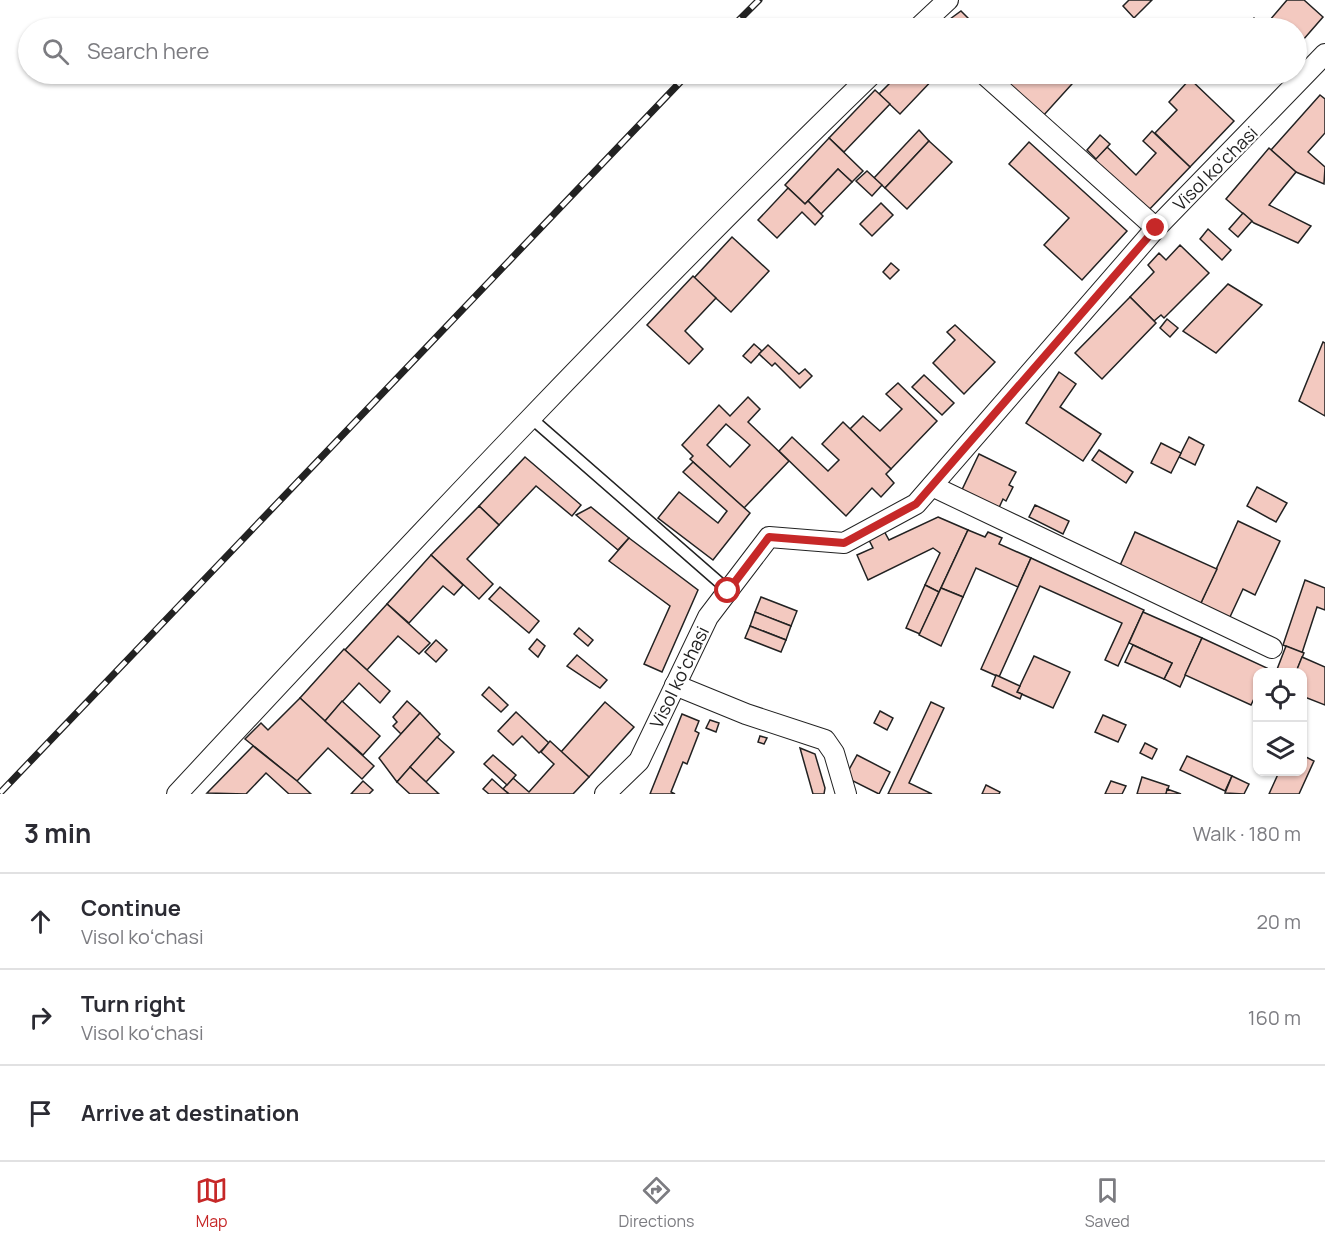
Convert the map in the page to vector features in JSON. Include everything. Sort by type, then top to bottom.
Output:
[{"type":"street","points":[[933,18],[948,0]]},
{"type":"street","name":"Visol koʻchasi","points":[[1307,73],[1325,54]]},
{"type":"street","points":[[179,793],[356,600],[656,288],[862,84]]},
{"type":"street","points":[[995,84],[1156,228]]},
{"type":"street","name":"Visol koʻchasi","points":[[606,794],[639,761],[708,617],[769,537],[844,543],[916,504],[1156,228],[1296,84]]},
{"type":"street","points":[[933,486],[1272,648]]},
{"type":"street","points":[[675,686],[746,714],[825,740],[834,753],[846,794]]},
{"type":"lane","points":[[531,418],[728,591]]},
{"type":"building","points":[[1129,0],[1152,0],[1134,18],[1123,6]]},
{"type":"building","points":[[1287,0],[1304,0],[1323,17],[1307,35],[1307,18],[1272,18]]},
{"type":"building","points":[[961,11],[968,18],[951,18]]},
{"type":"building","points":[[889,84],[928,84],[900,114],[879,94]]},
{"type":"building","points":[[1008,84],[1072,84],[1043,116]]},
{"type":"building","points":[[1185,84],[1195,84],[1234,121],[1190,167],[1155,133],[1177,110],[1169,102]]},
{"type":"building","points":[[875,90],[890,104],[844,152],[829,138]]},
{"type":"building","points":[[1320,95],[1325,99],[1325,133],[1308,152],[1325,167],[1324,184],[1296,172],[1271,150]]},
{"type":"building","points":[[919,130],[929,141],[885,188],[874,178]]},
{"type":"building","points":[[1152,131],[1190,167],[1146,213],[1092,162],[1107,147],[1136,175],[1156,153],[1143,141]]},
{"type":"building","points":[[1100,135],[1110,144],[1096,159],[1087,150]]},
{"type":"building","points":[[829,138],[863,171],[852,182],[838,169],[805,204],[785,185]]},
{"type":"building","points":[[929,141],[952,162],[907,209],[885,188]]},
{"type":"building","points":[[1029,142],[1127,231],[1082,280],[1044,245],[1069,218],[1009,164]]},
{"type":"building","points":[[1269,148],[1296,172],[1269,205],[1311,226],[1298,243],[1254,223],[1226,199]]},
{"type":"building","points":[[838,169],[852,182],[821,214],[808,201]]},
{"type":"building","points":[[867,171],[882,185],[872,196],[856,181]]},
{"type":"building","points":[[788,188],[805,204],[808,201],[823,216],[815,225],[802,212],[777,238],[758,220]]},
{"type":"building","points":[[881,203],[893,215],[872,236],[860,224]]},
{"type":"building","points":[[1243,213],[1252,221],[1238,237],[1229,229]]},
{"type":"building","points":[[1208,229],[1231,250],[1222,260],[1200,239]]},
{"type":"building","points":[[732,237],[769,271],[731,312],[694,278]]},
{"type":"building","points":[[1180,245],[1209,273],[1164,318],[1161,315],[1154,321],[1130,297],[1154,272],[1148,265],[1159,253],[1166,260]]},
{"type":"building","points":[[891,263],[899,270],[890,279],[883,272]]},
{"type":"building","points":[[693,276],[716,298],[685,331],[703,349],[689,364],[647,325]]},
{"type":"building","points":[[1228,284],[1262,305],[1216,353],[1183,331]]},
{"type":"building","points":[[1130,297],[1156,323],[1102,379],[1075,353]]},
{"type":"building","points":[[1167,319],[1178,328],[1170,337],[1160,328]]},
{"type":"building","points":[[955,325],[995,362],[964,394],[933,363],[955,340],[947,332]]},
{"type":"building","points":[[1323,342],[1325,343],[1325,416],[1299,401]]},
{"type":"building","points":[[754,344],[762,351],[751,363],[743,356]]},
{"type":"building","points":[[768,345],[799,374],[805,369],[812,376],[800,388],[775,363],[772,366],[759,354]]},
{"type":"building","points":[[1059,372],[1076,384],[1060,407],[1101,434],[1083,461],[1026,423]]},
{"type":"building","points":[[924,375],[954,403],[942,415],[912,387]]},
{"type":"building","points":[[898,383],[937,421],[891,469],[850,429],[863,416],[880,431],[902,409],[886,394]]},
{"type":"building","points":[[748,397],[760,409],[748,422],[789,461],[744,508],[690,459],[693,456],[682,445],[719,405],[730,416]],"holes":[[[726,424],[750,445],[730,467],[707,445]]]},
{"type":"building","points":[[843,422],[891,469],[886,474],[894,483],[881,497],[872,488],[846,516],[779,451],[792,437],[828,471],[839,460],[822,444]]},
{"type":"building","points":[[1189,437],[1204,445],[1195,465],[1179,457]]},
{"type":"building","points":[[1161,443],[1181,453],[1171,473],[1151,463]]},
{"type":"building","points":[[1099,450],[1133,472],[1126,483],[1092,460]]},
{"type":"building","points":[[979,454],[1016,472],[1009,485],[1013,487],[1006,501],[1003,499],[997,512],[960,494]]},
{"type":"building","points":[[525,457],[581,505],[572,516],[536,486],[499,525],[479,506]]},
{"type":"building","points":[[693,462],[750,513],[713,560],[658,518],[679,492],[718,523],[727,511],[683,472]]},
{"type":"building","points":[[1257,487],[1287,503],[1276,522],[1247,506]]},
{"type":"building","points":[[1035,505],[1069,521],[1063,534],[1029,517]]},
{"type":"building","points":[[479,506],[499,525],[467,559],[493,584],[479,599],[431,555]]},
{"type":"building","points":[[591,507],[629,538],[618,550],[576,515]]},
{"type":"building","points":[[938,517],[968,530],[939,592],[925,585],[940,553],[933,548],[868,580],[857,555],[873,548],[868,538],[884,531],[889,540]]},
{"type":"building","points":[[1238,521],[1280,541],[1255,595],[1243,589],[1229,619],[1200,605]]},
{"type":"building","points":[[968,530],[985,537],[988,532],[1002,538],[999,544],[1031,558],[1018,587],[976,568],[963,597],[941,588]]},
{"type":"building","points":[[1135,532],[1217,569],[1199,607],[1118,570]]},
{"type":"building","points":[[629,538],[698,590],[662,672],[644,664],[670,606],[609,561]]},
{"type":"building","points":[[431,555],[463,585],[454,595],[443,586],[409,623],[387,604]]},
{"type":"building","points":[[1031,558],[1144,610],[1118,666],[1105,660],[1122,623],[1040,586],[999,677],[981,669]]},
{"type":"building","points":[[1305,580],[1325,588],[1325,610],[1317,607],[1302,653],[1283,645]]},
{"type":"building","points":[[925,585],[939,592],[920,634],[906,628]]},
{"type":"building","points":[[500,587],[539,621],[529,633],[489,599]]},
{"type":"building","points":[[941,588],[963,597],[941,646],[919,635]]},
{"type":"building","points":[[761,597],[797,611],[791,626],[755,612]]},
{"type":"building","points":[[387,604],[430,643],[419,654],[398,636],[367,670],[345,650]]},
{"type":"building","points":[[755,612],[791,626],[786,640],[750,626]]},
{"type":"building","points":[[1143,612],[1202,638],[1180,687],[1164,679],[1172,663],[1129,643]]},
{"type":"building","points":[[750,626],[786,640],[781,652],[745,638]]},
{"type":"building","points":[[579,628],[593,640],[588,646],[574,634]]},
{"type":"building","points":[[1202,638],[1267,668],[1253,668],[1251,705],[1185,675]]},
{"type":"building","points":[[537,639],[545,646],[538,657],[529,649]]},
{"type":"building","points":[[436,640],[447,650],[436,662],[425,652]]},
{"type":"building","points":[[1133,645],[1172,663],[1164,679],[1125,662]]},
{"type":"building","points":[[1286,646],[1304,653],[1298,668],[1278,668]]},
{"type":"building","points":[[344,649],[390,691],[380,703],[359,683],[325,721],[300,698]]},
{"type":"building","points":[[577,655],[607,680],[600,688],[567,666]]},
{"type":"building","points":[[1034,656],[1070,672],[1053,708],[1017,692]]},
{"type":"building","points":[[1302,657],[1325,667],[1325,705],[1307,698],[1307,668],[1298,668]]},
{"type":"building","points":[[996,675],[1020,686],[1017,692],[1022,694],[1020,699],[992,686]]},
{"type":"building","points":[[489,687],[508,705],[501,712],[482,695]]},
{"type":"building","points":[[300,698],[374,766],[362,779],[328,748],[297,781],[245,739],[261,723],[268,730]]},
{"type":"building","points":[[342,701],[380,736],[363,755],[325,721]]},
{"type":"building","points":[[407,701],[420,713],[401,734],[393,726],[397,722],[393,717]]},
{"type":"building","points":[[605,702],[634,727],[589,777],[561,752]]},
{"type":"building","points":[[931,702],[944,708],[909,783],[932,794],[888,794]]},
{"type":"building","points":[[880,711],[893,718],[887,730],[874,723]]},
{"type":"building","points":[[516,712],[549,743],[539,753],[522,736],[513,745],[498,731]]},
{"type":"building","points":[[420,713],[440,734],[397,782],[379,758]]},
{"type":"building","points":[[682,714],[699,721],[695,731],[699,733],[687,764],[683,762],[671,792],[675,794],[650,794]]},
{"type":"building","points":[[1103,715],[1126,725],[1118,742],[1095,732]]},
{"type":"building","points":[[710,720],[719,723],[716,732],[706,728]]},
{"type":"building","points":[[760,736],[767,738],[764,744],[758,742]]},
{"type":"building","points":[[437,737],[454,752],[426,782],[410,767]]},
{"type":"building","points":[[550,741],[589,777],[573,794],[509,794],[503,789],[513,778],[529,792],[554,764],[541,752]]},
{"type":"building","points":[[1145,743],[1157,749],[1152,759],[1140,753]]},
{"type":"building","points":[[253,746],[311,794],[289,794],[266,773],[246,794],[207,793]]},
{"type":"building","points":[[800,748],[815,754],[825,788],[824,794],[813,794]]},
{"type":"building","points":[[493,755],[516,775],[507,785],[484,764]]},
{"type":"building","points":[[857,755],[890,772],[879,794],[845,777]]},
{"type":"building","points":[[1187,756],[1232,776],[1225,791],[1180,770]]},
{"type":"building","points":[[1307,758],[1314,761],[1299,794],[1269,794],[1277,776],[1307,776]]},
{"type":"building","points":[[410,767],[439,794],[410,794],[397,782]]},
{"type":"building","points":[[1232,776],[1249,784],[1244,794],[1225,793]]},
{"type":"building","points":[[1142,777],[1169,786],[1166,794],[1137,794]]},
{"type":"building","points":[[492,779],[509,794],[489,794],[483,789]]},
{"type":"building","points":[[363,781],[373,790],[369,794],[351,794]]},
{"type":"building","points":[[1111,781],[1126,786],[1122,794],[1105,794]]},
{"type":"building","points":[[986,785],[1000,792],[999,794],[982,794]]},
{"type":"building","points":[[1167,789],[1181,794],[1166,794]]},
{"type":"railway","points":[[741,18],[759,0]]},
{"type":"railway","points":[[0,793],[678,84]]},
{"type":"route","points":[[728,591],[769,537],[844,543],[916,504],[1156,228]]}]
